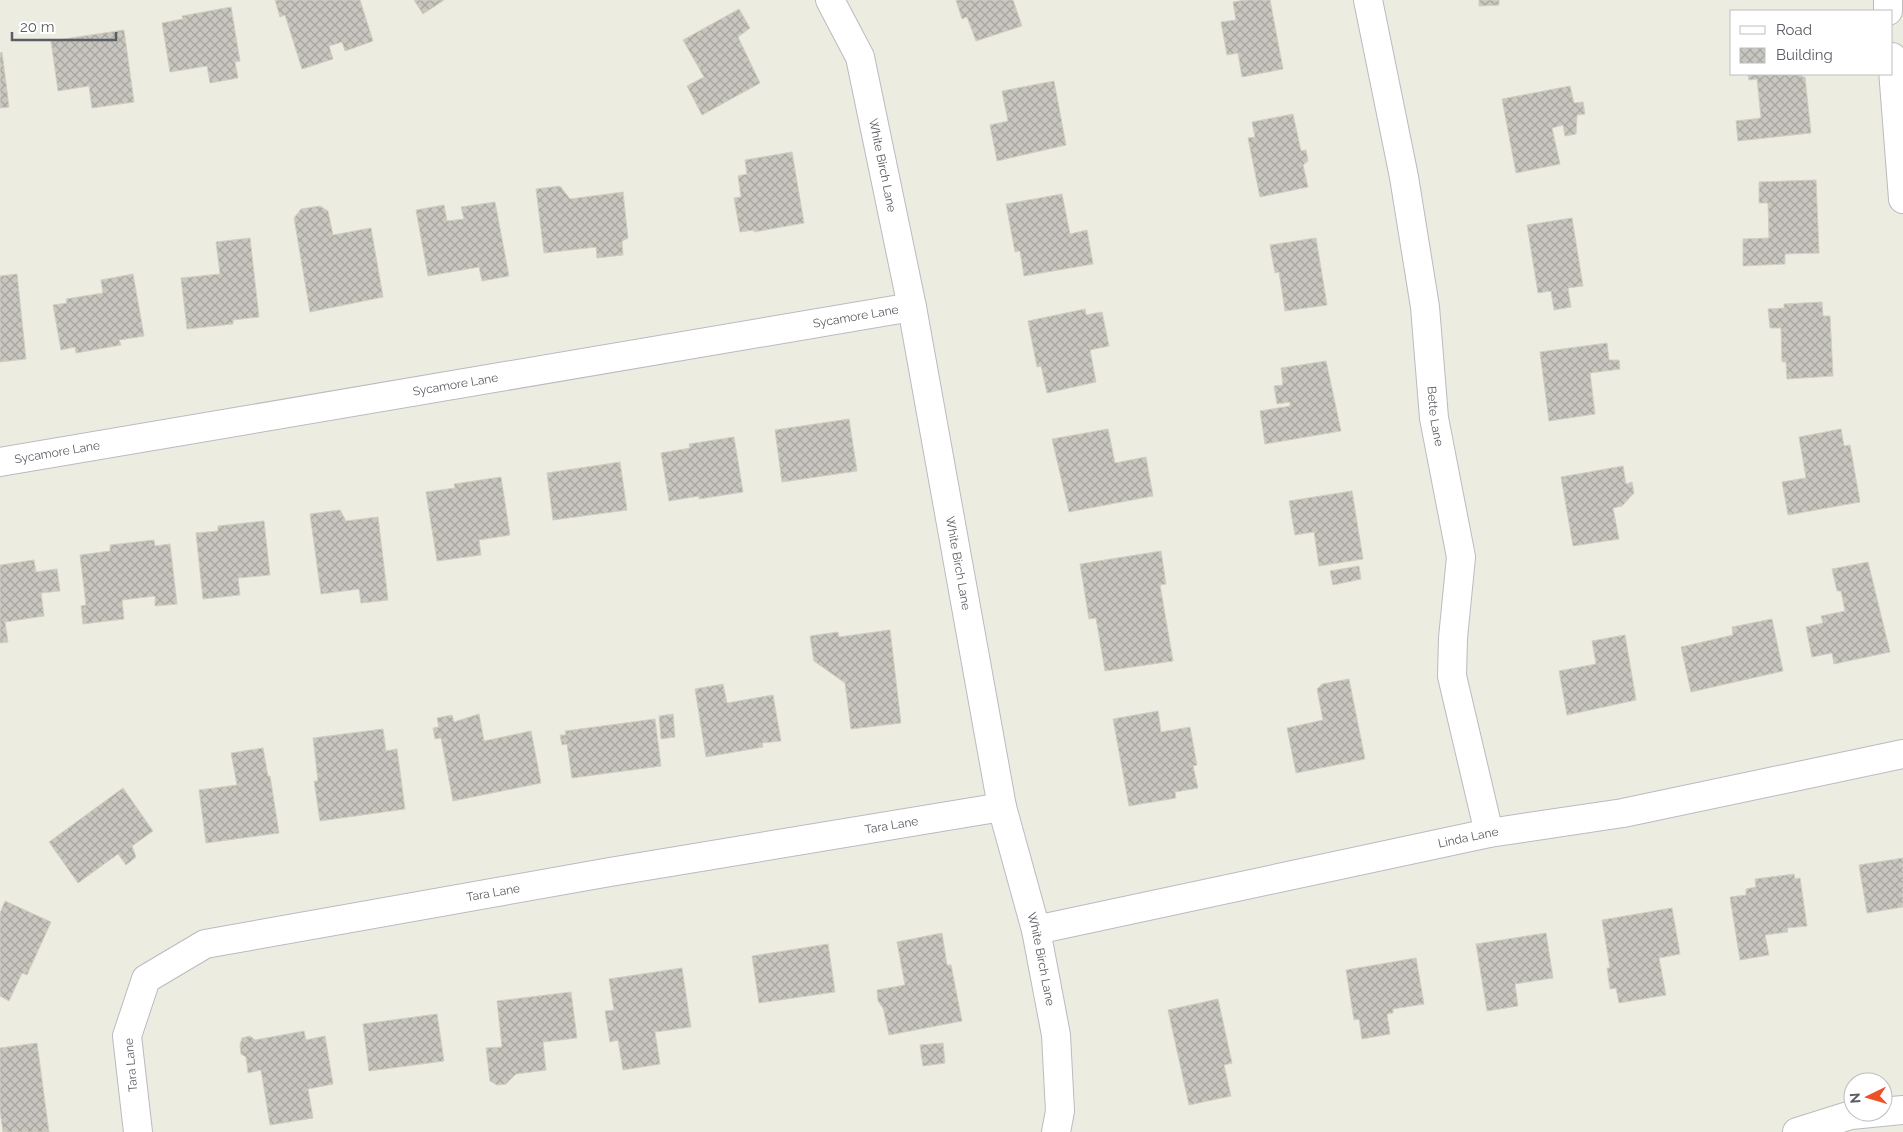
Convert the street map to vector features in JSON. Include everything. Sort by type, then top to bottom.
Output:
[{"type":"street","name":"White Birch Lane","points":[[830,0],[860,57],[912,307],[1002,807],[1036,930],[1056,1035],[1060,1111],[1056,1132]]},
{"type":"street","name":"Bette Lane","points":[[1368,0],[1406,186],[1425,307],[1434,418],[1461,557],[1453,638],[1452,676],[1489,833]]},
{"type":"street","points":[[1893,70],[1903,199]]},
{"type":"street","name":"Sycamore Lane","points":[[0,462],[912,307]]},
{"type":"street","name":"Linda Lane","points":[[1036,930],[1489,833],[1623,813],[1903,754]]},
{"type":"street","name":"Tara Lane","points":[[138,1132],[126,1036],[146,979],[205,944],[600,874],[1002,807]]},
{"type":"street","points":[[1797,1132],[1851,1115],[1903,1110]]},
{"type":"building","points":[[275,0],[360,0],[373,41],[345,51],[342,42],[329,46],[333,59],[302,69],[285,15],[280,17]]},
{"type":"building","points":[[414,0],[444,0],[423,14]]},
{"type":"building","points":[[956,0],[1013,0],[1022,26],[976,41],[967,17],[962,19]]},
{"type":"building","points":[[1270,0],[1283,69],[1242,77],[1238,53],[1227,55],[1221,22],[1236,20],[1233,2]]},
{"type":"building","points":[[1479,0],[1499,0],[1499,5],[1479,6]]},
{"type":"building","points":[[231,7],[240,61],[235,62],[238,78],[210,83],[207,66],[170,72],[162,23],[183,19],[182,16]]},
{"type":"building","points":[[739,9],[750,28],[738,37],[760,83],[702,115],[687,86],[704,77],[683,40]]},
{"type":"building","points":[[124,30],[134,102],[92,108],[89,86],[58,91],[51,41]]},
{"type":"building","points":[[2,52],[9,107],[0,108],[0,53]]},
{"type":"building","points":[[1748,75],[1802,75],[1802,77],[1805,77],[1811,133],[1738,141],[1736,121],[1761,118],[1757,79],[1749,80]]},
{"type":"building","points":[[1054,81],[1066,145],[997,161],[990,125],[1008,121],[1002,91]]},
{"type":"building","points":[[1570,86],[1574,103],[1583,102],[1585,114],[1577,115],[1576,134],[1565,136],[1563,125],[1552,128],[1560,164],[1516,173],[1502,99]]},
{"type":"building","points":[[1293,114],[1301,151],[1306,150],[1308,161],[1303,165],[1308,187],[1260,197],[1248,138],[1255,137],[1252,122]]},
{"type":"building","points":[[792,152],[804,223],[754,232],[754,230],[740,232],[734,198],[741,197],[738,176],[747,174],[745,160]]},
{"type":"building","points":[[1816,180],[1819,253],[1785,254],[1785,264],[1743,266],[1743,239],[1769,238],[1768,203],[1759,203],[1759,182]]},
{"type":"building","points":[[560,186],[570,199],[623,192],[628,238],[622,241],[623,255],[597,258],[596,247],[544,253],[536,189]]},
{"type":"building","points":[[1062,194],[1070,234],[1087,230],[1093,264],[1024,276],[1020,251],[1015,252],[1006,204]]},
{"type":"building","points":[[495,202],[509,276],[482,281],[479,267],[428,276],[416,210],[444,205],[447,221],[464,219],[461,207]]},
{"type":"building","points":[[320,206],[328,211],[333,235],[371,228],[383,297],[310,312],[294,218],[301,209]]},
{"type":"building","points":[[1572,218],[1583,286],[1568,288],[1571,307],[1554,310],[1551,291],[1538,293],[1527,225]]},
{"type":"building","points":[[250,238],[259,317],[233,320],[233,324],[187,329],[181,278],[220,274],[216,242]]},
{"type":"building","points":[[1316,238],[1327,305],[1285,311],[1279,272],[1275,273],[1270,245]]},
{"type":"building","points":[[17,274],[26,359],[0,362],[0,276]]},
{"type":"building","points":[[133,274],[144,336],[119,340],[121,345],[76,353],[75,347],[61,350],[53,305],[67,303],[66,299],[103,293],[101,280]]},
{"type":"building","points":[[1822,302],[1823,316],[1830,316],[1833,376],[1787,379],[1786,362],[1782,362],[1781,328],[1770,328],[1768,309],[1784,308],[1784,304]]},
{"type":"building","points":[[1085,309],[1086,315],[1102,312],[1109,346],[1090,350],[1096,382],[1047,393],[1041,366],[1037,367],[1028,321]]},
{"type":"building","points":[[1607,343],[1609,360],[1619,360],[1620,369],[1590,373],[1595,414],[1549,421],[1540,352]]},
{"type":"building","points":[[1326,361],[1341,431],[1265,444],[1260,411],[1290,406],[1290,402],[1277,404],[1274,386],[1283,385],[1281,368]]},
{"type":"building","points":[[849,419],[857,471],[782,482],[775,430]]},
{"type":"building","points":[[1108,429],[1115,463],[1146,457],[1153,496],[1069,512],[1052,439]]},
{"type":"building","points":[[1841,429],[1844,446],[1850,445],[1860,502],[1788,515],[1782,482],[1806,478],[1799,437]]},
{"type":"building","points":[[734,437],[743,492],[699,499],[699,496],[669,501],[661,453],[690,448],[689,444]]},
{"type":"building","points":[[620,462],[627,510],[553,520],[547,473]]},
{"type":"building","points":[[1623,466],[1626,484],[1632,482],[1634,493],[1622,506],[1613,508],[1619,539],[1573,546],[1561,477]]},
{"type":"building","points":[[501,477],[510,535],[479,540],[481,555],[437,561],[426,492],[455,488],[454,484]]},
{"type":"building","points":[[1352,491],[1363,559],[1319,566],[1314,532],[1295,535],[1289,501]]},
{"type":"building","points":[[340,510],[346,521],[378,517],[388,600],[361,603],[359,589],[321,594],[310,514]]},
{"type":"building","points":[[264,521],[270,575],[238,578],[240,595],[203,599],[196,533],[218,531],[218,526]]},
{"type":"building","points":[[154,540],[155,546],[170,544],[177,604],[155,606],[155,596],[122,600],[124,619],[83,624],[81,606],[86,605],[80,555],[110,551],[110,545]]},
{"type":"building","points":[[1161,551],[1166,584],[1160,585],[1173,661],[1105,671],[1096,618],[1089,619],[1080,564]]},
{"type":"building","points":[[34,560],[36,572],[57,569],[60,591],[41,593],[44,616],[5,622],[8,642],[0,643],[0,565]]},
{"type":"building","points":[[1868,562],[1890,652],[1834,664],[1832,653],[1812,657],[1806,627],[1823,623],[1821,616],[1845,611],[1841,591],[1837,591],[1832,569]]},
{"type":"building","points":[[1359,566],[1361,579],[1333,585],[1330,571]]},
{"type":"building","points":[[1772,619],[1783,671],[1691,692],[1681,647],[1733,635],[1732,627]]},
{"type":"building","points":[[890,630],[901,723],[851,729],[845,683],[814,661],[810,636],[838,632],[839,637]]},
{"type":"building","points":[[1625,635],[1636,700],[1567,715],[1559,671],[1596,664],[1592,641]]},
{"type":"building","points":[[1349,679],[1365,759],[1296,773],[1287,728],[1323,720],[1317,689],[1322,684]]},
{"type":"building","points":[[723,684],[727,703],[773,695],[781,741],[762,743],[763,747],[706,757],[695,689]]},
{"type":"building","points":[[1158,711],[1161,732],[1190,727],[1197,765],[1193,766],[1198,788],[1175,792],[1176,798],[1129,806],[1113,719]]},
{"type":"building","points":[[479,714],[484,741],[531,731],[541,783],[453,801],[441,738],[435,739],[433,728],[439,727],[437,718],[452,715],[454,722]]},
{"type":"building","points":[[673,714],[675,737],[661,739],[659,716]]},
{"type":"building","points":[[655,719],[661,766],[572,778],[567,744],[562,745],[560,735],[566,735],[565,731]]},
{"type":"building","points":[[383,729],[386,751],[397,749],[405,809],[320,821],[314,781],[318,781],[313,738]]},
{"type":"building","points":[[263,748],[268,776],[270,776],[279,833],[206,843],[199,790],[237,785],[231,753]]},
{"type":"building","points":[[123,788],[153,831],[132,846],[136,857],[126,865],[118,854],[78,883],[49,842]]},
{"type":"building","points":[[1903,858],[1903,907],[1867,913],[1859,865]]},
{"type":"building","points":[[1794,874],[1795,879],[1800,878],[1807,926],[1787,928],[1788,932],[1765,935],[1769,955],[1740,960],[1730,897],[1746,895],[1746,889],[1756,887],[1755,879]]},
{"type":"building","points":[[5,901],[51,922],[27,975],[22,973],[9,1001],[0,996],[0,913]]},
{"type":"building","points":[[1672,908],[1680,954],[1659,958],[1666,995],[1619,1003],[1616,988],[1610,989],[1607,968],[1610,968],[1602,920]]},
{"type":"building","points":[[942,933],[947,965],[951,965],[962,1021],[889,1035],[883,1008],[878,1001],[877,990],[905,985],[897,942]]},
{"type":"building","points":[[1546,933],[1553,978],[1515,984],[1518,1006],[1487,1011],[1476,944]]},
{"type":"building","points":[[828,944],[835,992],[759,1003],[752,956]]},
{"type":"building","points":[[1416,958],[1424,1004],[1393,1009],[1393,1013],[1387,1014],[1390,1034],[1362,1039],[1359,1019],[1354,1020],[1346,970]]},
{"type":"building","points":[[682,968],[691,1027],[655,1032],[660,1064],[623,1070],[618,1040],[610,1042],[605,1011],[614,1010],[609,979]]},
{"type":"building","points":[[571,992],[577,1038],[543,1042],[546,1070],[516,1074],[506,1084],[497,1085],[490,1081],[486,1048],[502,1047],[497,1001]]},
{"type":"building","points":[[1218,999],[1232,1063],[1224,1065],[1231,1096],[1189,1105],[1168,1010]]},
{"type":"building","points":[[437,1014],[444,1061],[369,1071],[363,1024]]},
{"type":"building","points":[[304,1031],[306,1040],[325,1036],[333,1084],[308,1089],[313,1118],[270,1125],[261,1070],[248,1073],[246,1057],[241,1054],[240,1045],[242,1038],[250,1036],[255,1040]]},
{"type":"building","points":[[37,1043],[49,1132],[3,1132],[0,1110],[0,1048]]},
{"type":"building","points":[[943,1043],[945,1063],[923,1066],[920,1045]]}]
